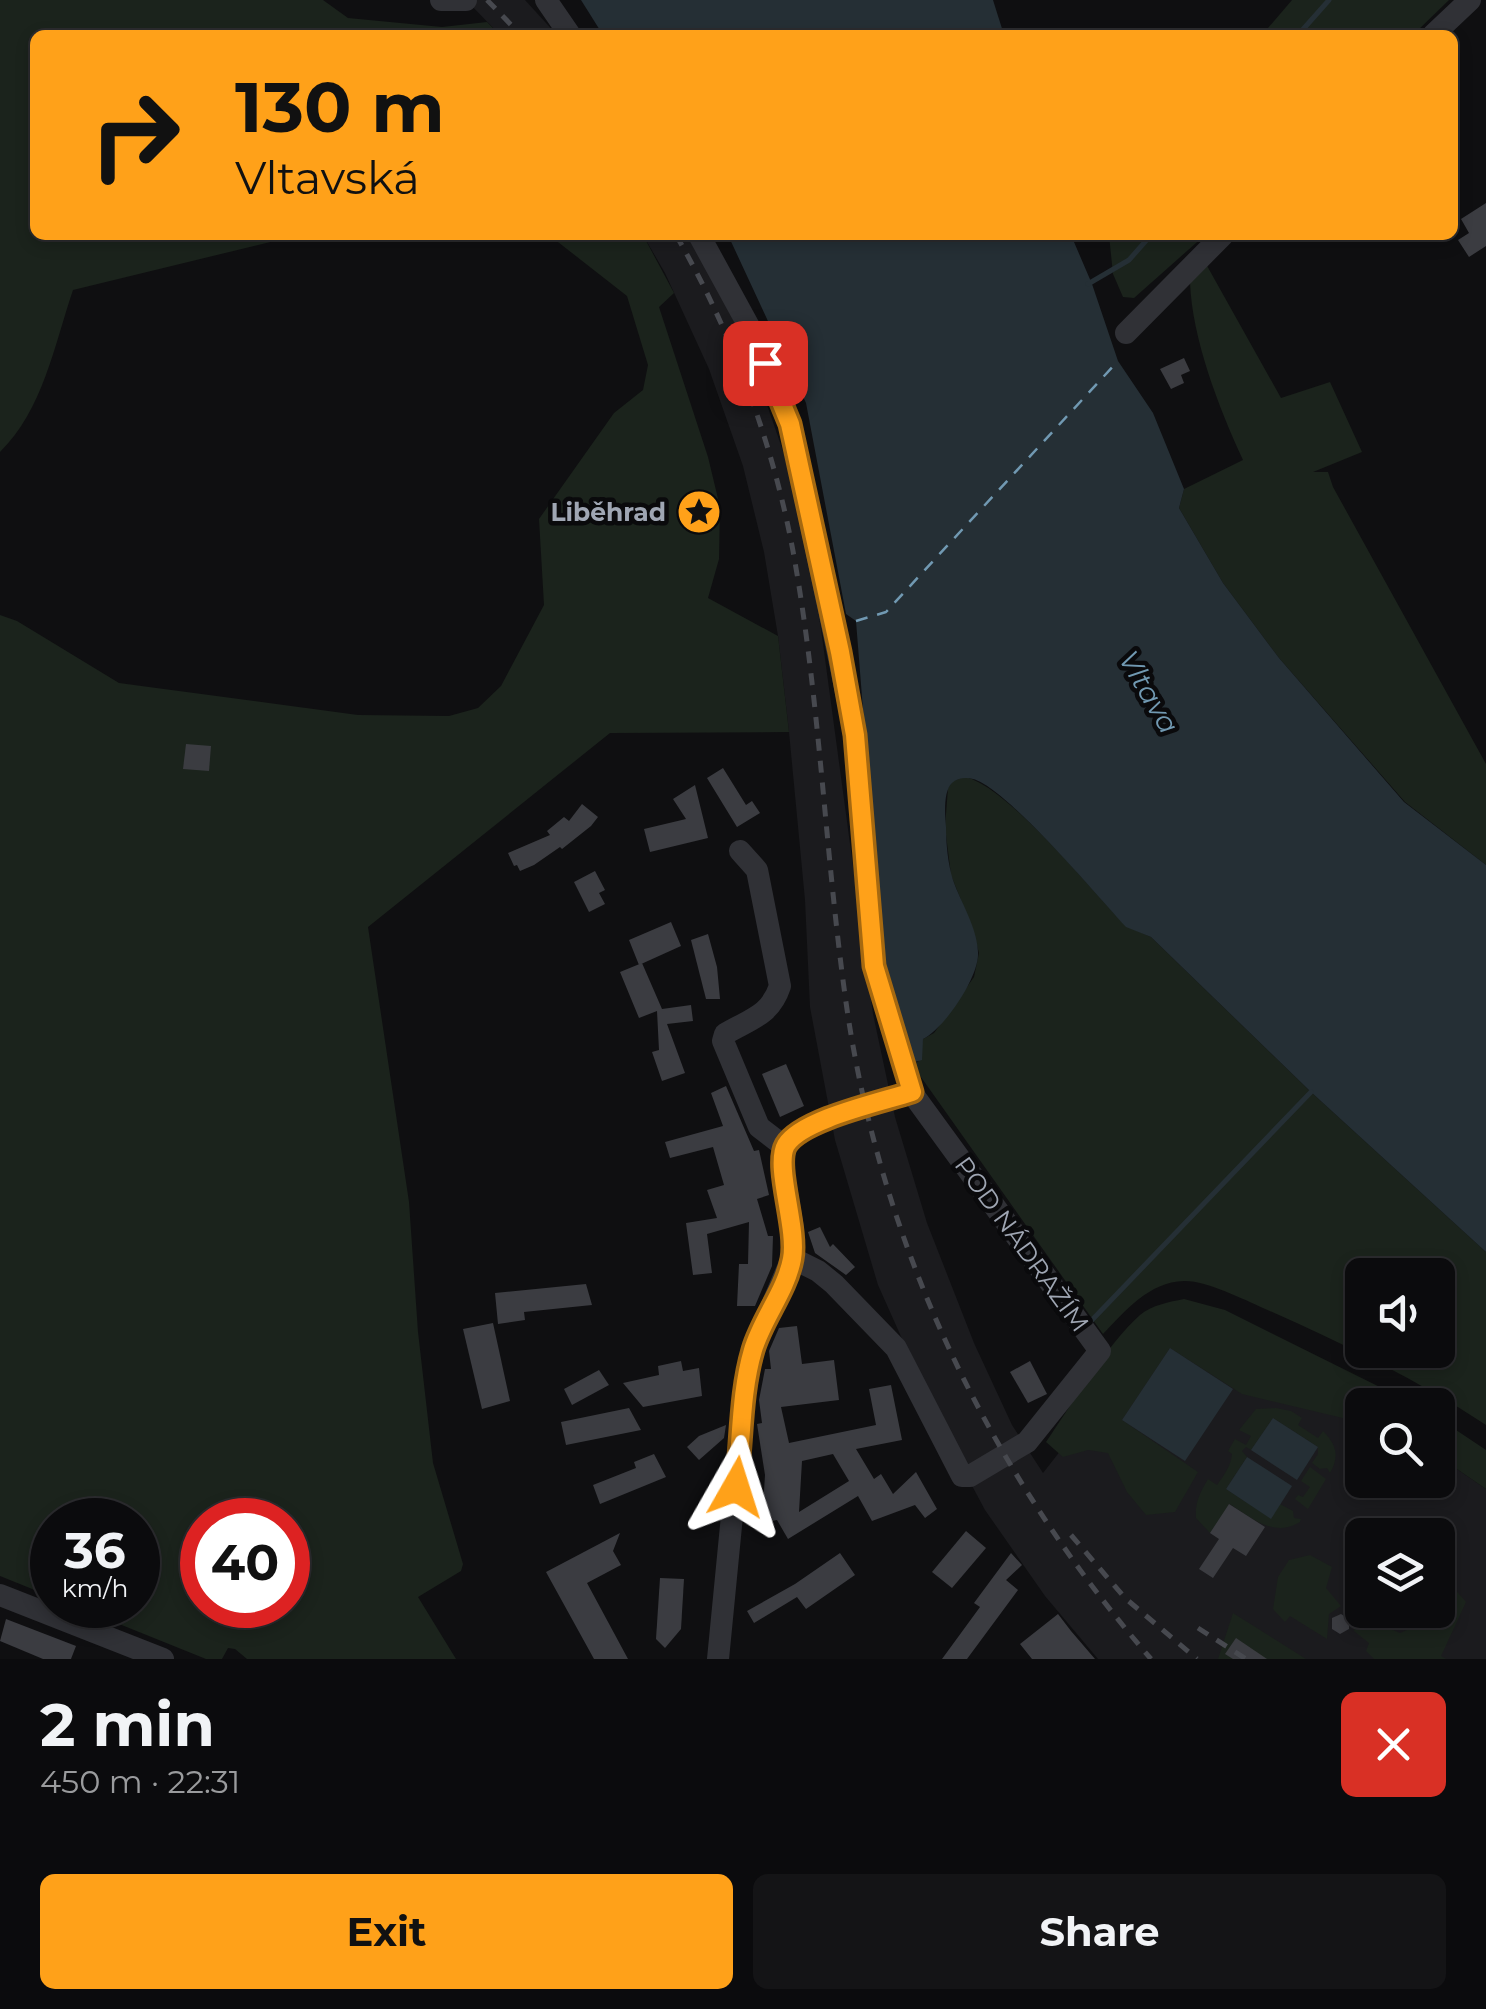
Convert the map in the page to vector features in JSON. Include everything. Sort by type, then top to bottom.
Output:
[{"type":"street","points":[[441,0],[466,0]]},
{"type":"street","points":[[546,0],[567,30]]},
{"type":"street","points":[[1438,30],[1470,0]]},
{"type":"street","points":[[702,240],[752,332],[790,424],[855,735],[874,966],[912,1092],[830,1117],[797,1134],[785,1147],[783,1169],[794,1228],[792,1258],[753,1350],[743,1404],[718,1659]]},
{"type":"street","points":[[1126,333],[1218,240]]},
{"type":"street","points":[[740,851],[757,870],[780,986],[775,1002],[760,1016],[728,1032],[723,1042],[759,1127],[785,1147]]},
{"type":"street","name":"POD NÁDRAŽÍM","points":[[792,1258],[834,1284],[896,1348],[962,1476],[970,1476],[1026,1442],[1100,1352],[912,1092]]},
{"type":"street","points":[[0,1596],[163,1659]]},
{"type":"shaded area","points":[[0,0],[323,0],[348,18],[442,27],[487,22],[495,30],[30,30],[30,240],[278,240],[73,290],[37,397],[0,452]]},
{"type":"shaded area","points":[[466,0],[525,0],[552,30],[495,30]]},
{"type":"shaded area","points":[[1292,0],[1449,0],[1418,30],[1266,30]]},
{"type":"shaded area","points":[[555,240],[646,240],[674,293],[659,307],[708,457],[720,507],[719,559],[708,598],[778,636],[789,732],[610,733],[368,927],[409,1202],[433,1463],[463,1564],[461,1571],[418,1597],[456,1659],[247,1659],[228,1648],[222,1659],[206,1659],[129,1628],[160,1628],[160,1498],[30,1498],[30,1588],[0,1576],[0,615],[17,621],[119,683],[358,715],[449,716],[478,708],[501,686],[544,605],[539,519],[614,413],[643,390],[648,365],[627,296]]},
{"type":"shaded area","points":[[646,240],[695,240],[749,353],[784,454],[806,543],[821,629],[873,1014],[895,1117],[927,1223],[974,1343],[1012,1425],[1043,1473],[1166,1316],[1345,1404],[1345,1498],[1455,1498],[1455,1468],[1486,1489],[1486,1659],[1098,1659],[1045,1596],[985,1510],[945,1435],[878,1285],[835,1140],[810,1007],[805,900],[778,636],[764,552],[743,466],[709,369]]},
{"type":"shaded area","points":[[1110,240],[1199,240],[1134,298],[1123,297],[1113,274]]},
{"type":"shaded area","points":[[1206,264],[1281,398],[1330,382],[1362,452],[1313,472],[1328,472],[1486,764],[1486,865],[1405,802],[1279,658],[1223,583],[1179,508],[1184,489],[1243,460],[1216,396],[1196,327],[1190,282]]},
{"type":"shaded area","points":[[964,777],[1002,798],[1126,926],[1151,937],[1311,1092],[1486,1252],[1486,1425],[1455,1406],[1455,1388],[1424,1388],[1387,1368],[1455,1368],[1455,1258],[1345,1258],[1345,1346],[1235,1295],[1184,1281],[1149,1292],[1103,1334],[911,1063],[918,1062],[923,1039],[934,1033],[974,977],[979,953],[951,875],[945,827],[948,788]]},
{"type":"shaded area","points":[[1184,1299],[1225,1310],[1382,1388],[1345,1388],[1345,1419],[1242,1394],[1170,1348],[1122,1420],[1198,1472],[1175,1512],[1146,1515],[1127,1492],[1108,1453],[1088,1450],[1063,1457],[1046,1442],[1128,1327],[1161,1304]]},
{"type":"shaded area","points":[[1276,1408],[1302,1418],[1298,1425],[1318,1438],[1323,1431],[1336,1456],[1330,1473],[1312,1463],[1318,1447],[1273,1418],[1251,1450],[1246,1447],[1242,1451],[1247,1457],[1226,1489],[1270,1518],[1280,1504],[1293,1511],[1300,1522],[1272,1527],[1230,1504],[1210,1533],[1196,1518],[1197,1502],[1208,1479],[1217,1485],[1225,1474],[1232,1454],[1228,1451],[1235,1439],[1246,1445],[1251,1436],[1239,1430],[1256,1409]]},
{"type":"shaded area","points":[[1455,1429],[1486,1450],[1486,1489],[1455,1468]]},
{"type":"shaded area","points":[[1310,1467],[1326,1479],[1308,1509],[1295,1499],[1298,1495],[1303,1497],[1310,1487],[1301,1481]]},
{"type":"shaded area","points":[[1310,1555],[1332,1567],[1326,1588],[1341,1606],[1329,1614],[1327,1639],[1290,1616],[1285,1622],[1273,1609],[1278,1577],[1289,1560]]},
{"type":"shaded area","points":[[1455,1590],[1466,1602],[1455,1626]]},
{"type":"shaded area","points":[[1233,1613],[1306,1659],[1218,1659]]},
{"type":"shaded area","points":[[1354,1628],[1388,1628],[1400,1633],[1454,1628],[1441,1656],[1446,1659],[1374,1659],[1366,1651],[1369,1643],[1354,1631]]},
{"type":"water","points":[[581,0],[993,0],[1002,30],[600,30]]},
{"type":"water","name":"Vltava","points":[[730,240],[1073,240],[1118,361],[1153,413],[1184,489],[1179,508],[1223,583],[1279,658],[1404,802],[1486,865],[1486,1252],[1311,1092],[1151,937],[1126,927],[1007,801],[970,778],[956,780],[949,787],[945,817],[950,867],[975,933],[977,962],[959,1001],[941,1025],[923,1039],[922,1060],[911,1063],[882,950],[856,621],[846,614],[806,403]]},
{"type":"water","points":[[1170,1348],[1233,1389],[1185,1461],[1122,1420]]},
{"type":"water","points":[[1273,1418],[1318,1447],[1297,1480],[1251,1450]]},
{"type":"water","points":[[1247,1457],[1292,1486],[1271,1519],[1226,1489]]},
{"type":"building","points":[[1486,203],[1486,246],[1469,257],[1458,240],[1469,233],[1461,219]]},
{"type":"building","points":[[1184,358],[1190,371],[1181,375],[1184,383],[1171,389],[1160,369]]},
{"type":"building","points":[[186,744],[211,746],[209,771],[183,769]]},
{"type":"building","points":[[723,768],[746,805],[752,801],[760,813],[737,827],[707,778]]},
{"type":"building","points":[[695,785],[708,838],[650,852],[644,829],[686,819],[673,799]]},
{"type":"building","points":[[582,804],[598,817],[591,826],[534,865],[520,871],[514,866],[508,853],[550,835],[547,831],[564,817],[569,821]]},
{"type":"building","points":[[595,871],[605,890],[599,893],[605,904],[589,912],[574,882]]},
{"type":"building","points":[[671,922],[681,946],[639,965],[629,940]]},
{"type":"building","points":[[708,934],[720,999],[706,999],[691,940]]},
{"type":"building","points":[[642,963],[662,1009],[691,1005],[693,1021],[667,1024],[685,1073],[662,1081],[652,1052],[659,1050],[657,1011],[639,1018],[620,972]]},
{"type":"building","points":[[786,1064],[804,1106],[780,1117],[762,1074]]},
{"type":"building","points":[[726,1086],[754,1151],[759,1150],[769,1195],[757,1199],[768,1236],[773,1236],[772,1266],[755,1306],[737,1306],[739,1264],[748,1264],[749,1222],[707,1234],[712,1273],[693,1275],[686,1223],[717,1218],[707,1190],[724,1185],[713,1147],[670,1158],[665,1142],[723,1126],[711,1093]]},
{"type":"building","points":[[820,1227],[830,1247],[833,1244],[855,1267],[846,1275],[815,1253],[808,1232]]},
{"type":"building","points":[[586,1284],[592,1305],[524,1312],[525,1320],[498,1324],[495,1293]]},
{"type":"building","points":[[493,1323],[510,1401],[482,1409],[463,1329]]},
{"type":"building","points":[[797,1326],[802,1364],[834,1360],[839,1400],[781,1407],[789,1443],[876,1425],[869,1389],[891,1385],[902,1440],[856,1449],[874,1479],[881,1474],[893,1494],[916,1472],[937,1509],[925,1518],[915,1505],[872,1521],[858,1496],[788,1539],[777,1520],[762,1523],[765,1475],[757,1424],[762,1423],[759,1400],[765,1369],[771,1369],[769,1351],[779,1328]],"holes":[[[833,1454],[849,1481],[799,1512],[802,1461]]]},
{"type":"building","points":[[681,1361],[683,1371],[699,1368],[702,1396],[643,1407],[623,1383],[659,1375],[658,1366]]},
{"type":"building","points":[[1030,1361],[1047,1394],[1028,1403],[1010,1372]]},
{"type":"building","points":[[599,1370],[609,1385],[572,1405],[564,1389]]},
{"type":"building","points":[[629,1408],[641,1430],[566,1445],[561,1422]]},
{"type":"building","points":[[726,1425],[724,1438],[699,1460],[687,1447],[699,1436]]},
{"type":"building","points":[[654,1454],[666,1477],[600,1504],[593,1485],[636,1468],[634,1462]]},
{"type":"building","points":[[1229,1504],[1265,1527],[1246,1556],[1233,1548],[1213,1578],[1199,1569],[1219,1539],[1210,1533]]},
{"type":"building","points":[[966,1531],[986,1548],[952,1588],[932,1572]]},
{"type":"building","points":[[620,1533],[613,1551],[621,1565],[587,1583],[628,1659],[594,1659],[546,1572]]},
{"type":"building","points":[[840,1553],[855,1575],[806,1609],[797,1597],[754,1623],[747,1611]]},
{"type":"building","points":[[1011,1553],[1022,1565],[1006,1580],[1018,1590],[967,1659],[942,1659],[980,1607],[974,1603]]},
{"type":"building","points":[[660,1578],[684,1579],[681,1629],[665,1648],[656,1639]]},
{"type":"building","points":[[1058,1614],[1095,1659],[1032,1659],[1020,1644]]},
{"type":"building","points":[[1345,1616],[1345,1628],[1349,1629],[1340,1634],[1332,1629],[1332,1618]]},
{"type":"building","points":[[6,1619],[76,1646],[71,1659],[43,1659],[0,1641]]},
{"type":"building","points":[[1236,1638],[1267,1659],[1233,1659],[1225,1654]]},
{"type":"waterway","points":[[1302,30],[1329,0]]},
{"type":"waterway","points":[[1088,284],[1129,260],[1147,240]]},
{"type":"waterway","points":[[1092,1320],[1311,1092]]},
{"type":"ferry route","points":[[856,621],[886,612],[1118,361]]},
{"type":"railway","points":[[487,0],[516,30]]},
{"type":"railway","points":[[679,240],[715,309],[748,388],[784,510],[810,667],[848,1016],[865,1105],[889,1192],[918,1276],[995,1438],[1042,1515],[1151,1659]]},
{"type":"railway","points":[[1071,1535],[1125,1598],[1197,1659]]},
{"type":"railway","points":[[1198,1628],[1246,1659]]},
{"type":"place","name":"Liběhrad","points":[[699,512]]},
{"type":"route","points":[[736,1487],[743,1404],[753,1350],[792,1258],[794,1228],[783,1169],[785,1147],[797,1134],[830,1117],[912,1092],[874,966],[855,735],[840,652],[790,424],[765,363]]}]
